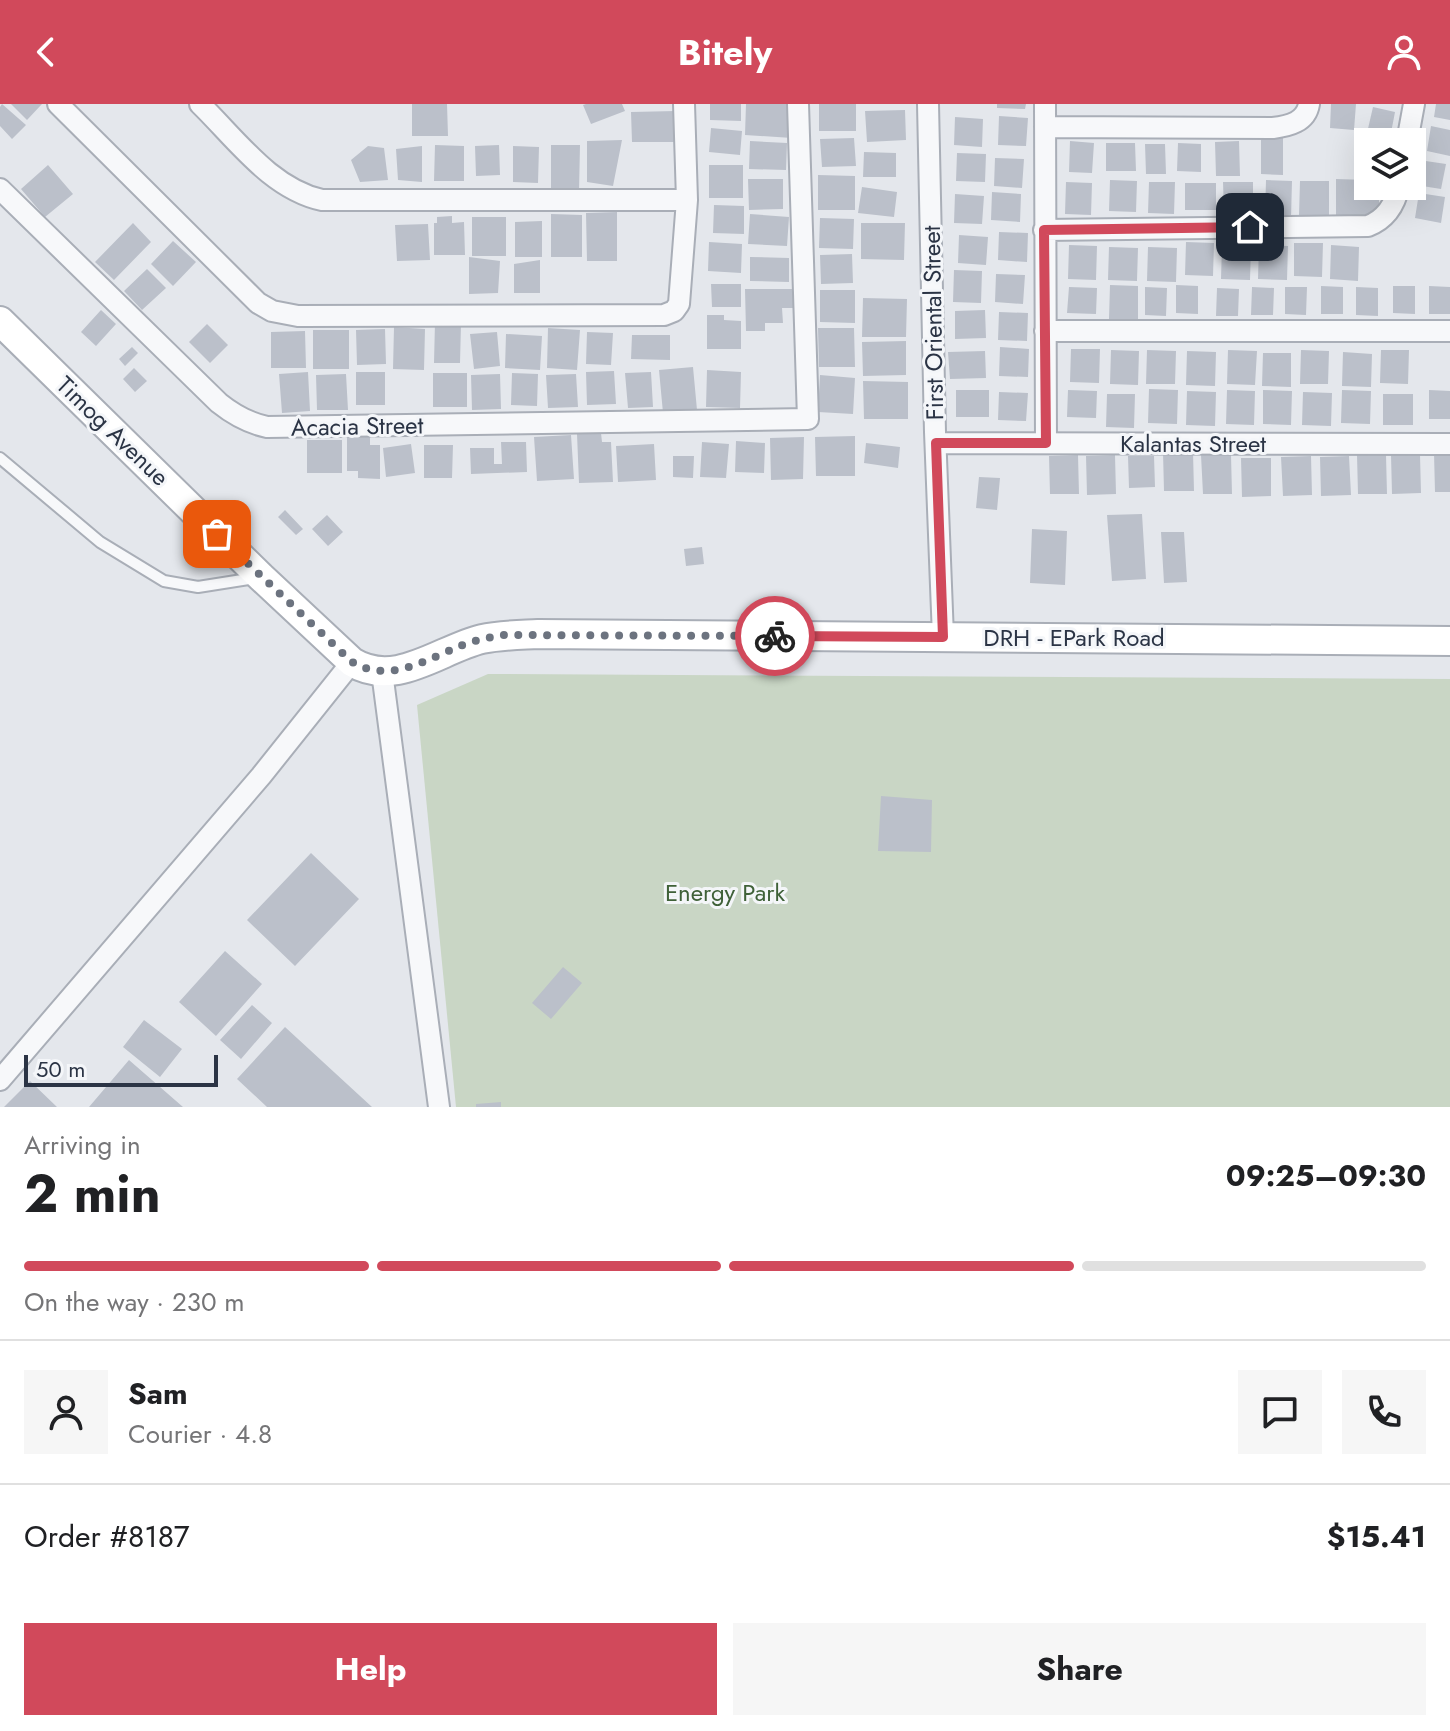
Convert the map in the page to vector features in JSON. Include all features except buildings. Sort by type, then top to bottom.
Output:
[{"type":"main road","name":"Timog Avenue","points":[[0,321],[261,577],[367,668]]},
{"type":"main road","name":"DRH - EPark Road","points":[[367,668],[418,664],[463,645],[501,635],[1450,641]]},
{"type":"street","points":[[58,104],[258,303],[272,311],[298,316],[664,315],[674,311],[679,304],[687,200],[684,104]]},
{"type":"street","points":[[200,104],[281,184],[301,196],[322,200],[687,200]]},
{"type":"street","name":"Acacia Street","points":[[0,189],[219,403],[251,423],[267,427],[808,419],[798,104]]},
{"type":"street","name":"First Oriental Street","points":[[928,104],[943,637]]},
{"type":"street","points":[[1045,104],[1046,443]]},
{"type":"street","points":[[1045,127],[1273,128],[1299,121],[1308,111],[1309,104]]},
{"type":"street","points":[[1410,128],[1414,104]]},
{"type":"street","points":[[1044,230],[1368,226],[1380,221],[1391,210],[1394,200]]},
{"type":"street","points":[[1045,331],[1450,331]]},
{"type":"street","name":"Kalantas Street","points":[[936,443],[1450,444]]},
{"type":"street","points":[[0,1080],[261,776],[367,668]]},
{"type":"street","points":[[367,668],[439,1107]]},
{"type":"lane","points":[[0,458],[100,542],[164,581],[198,587],[261,577]]},
{"type":"green space","name":"Energy Park","points":[[488,674],[1450,679],[1450,1107],[456,1107],[417,705]]},
{"type":"way so far","points":[[217,534],[352,662],[375,671],[405,668],[480,639],[501,635],[775,636]]},
{"type":"route","points":[[775,636],[943,637],[936,443],[1046,443],[1044,230],[1250,227]]}]
